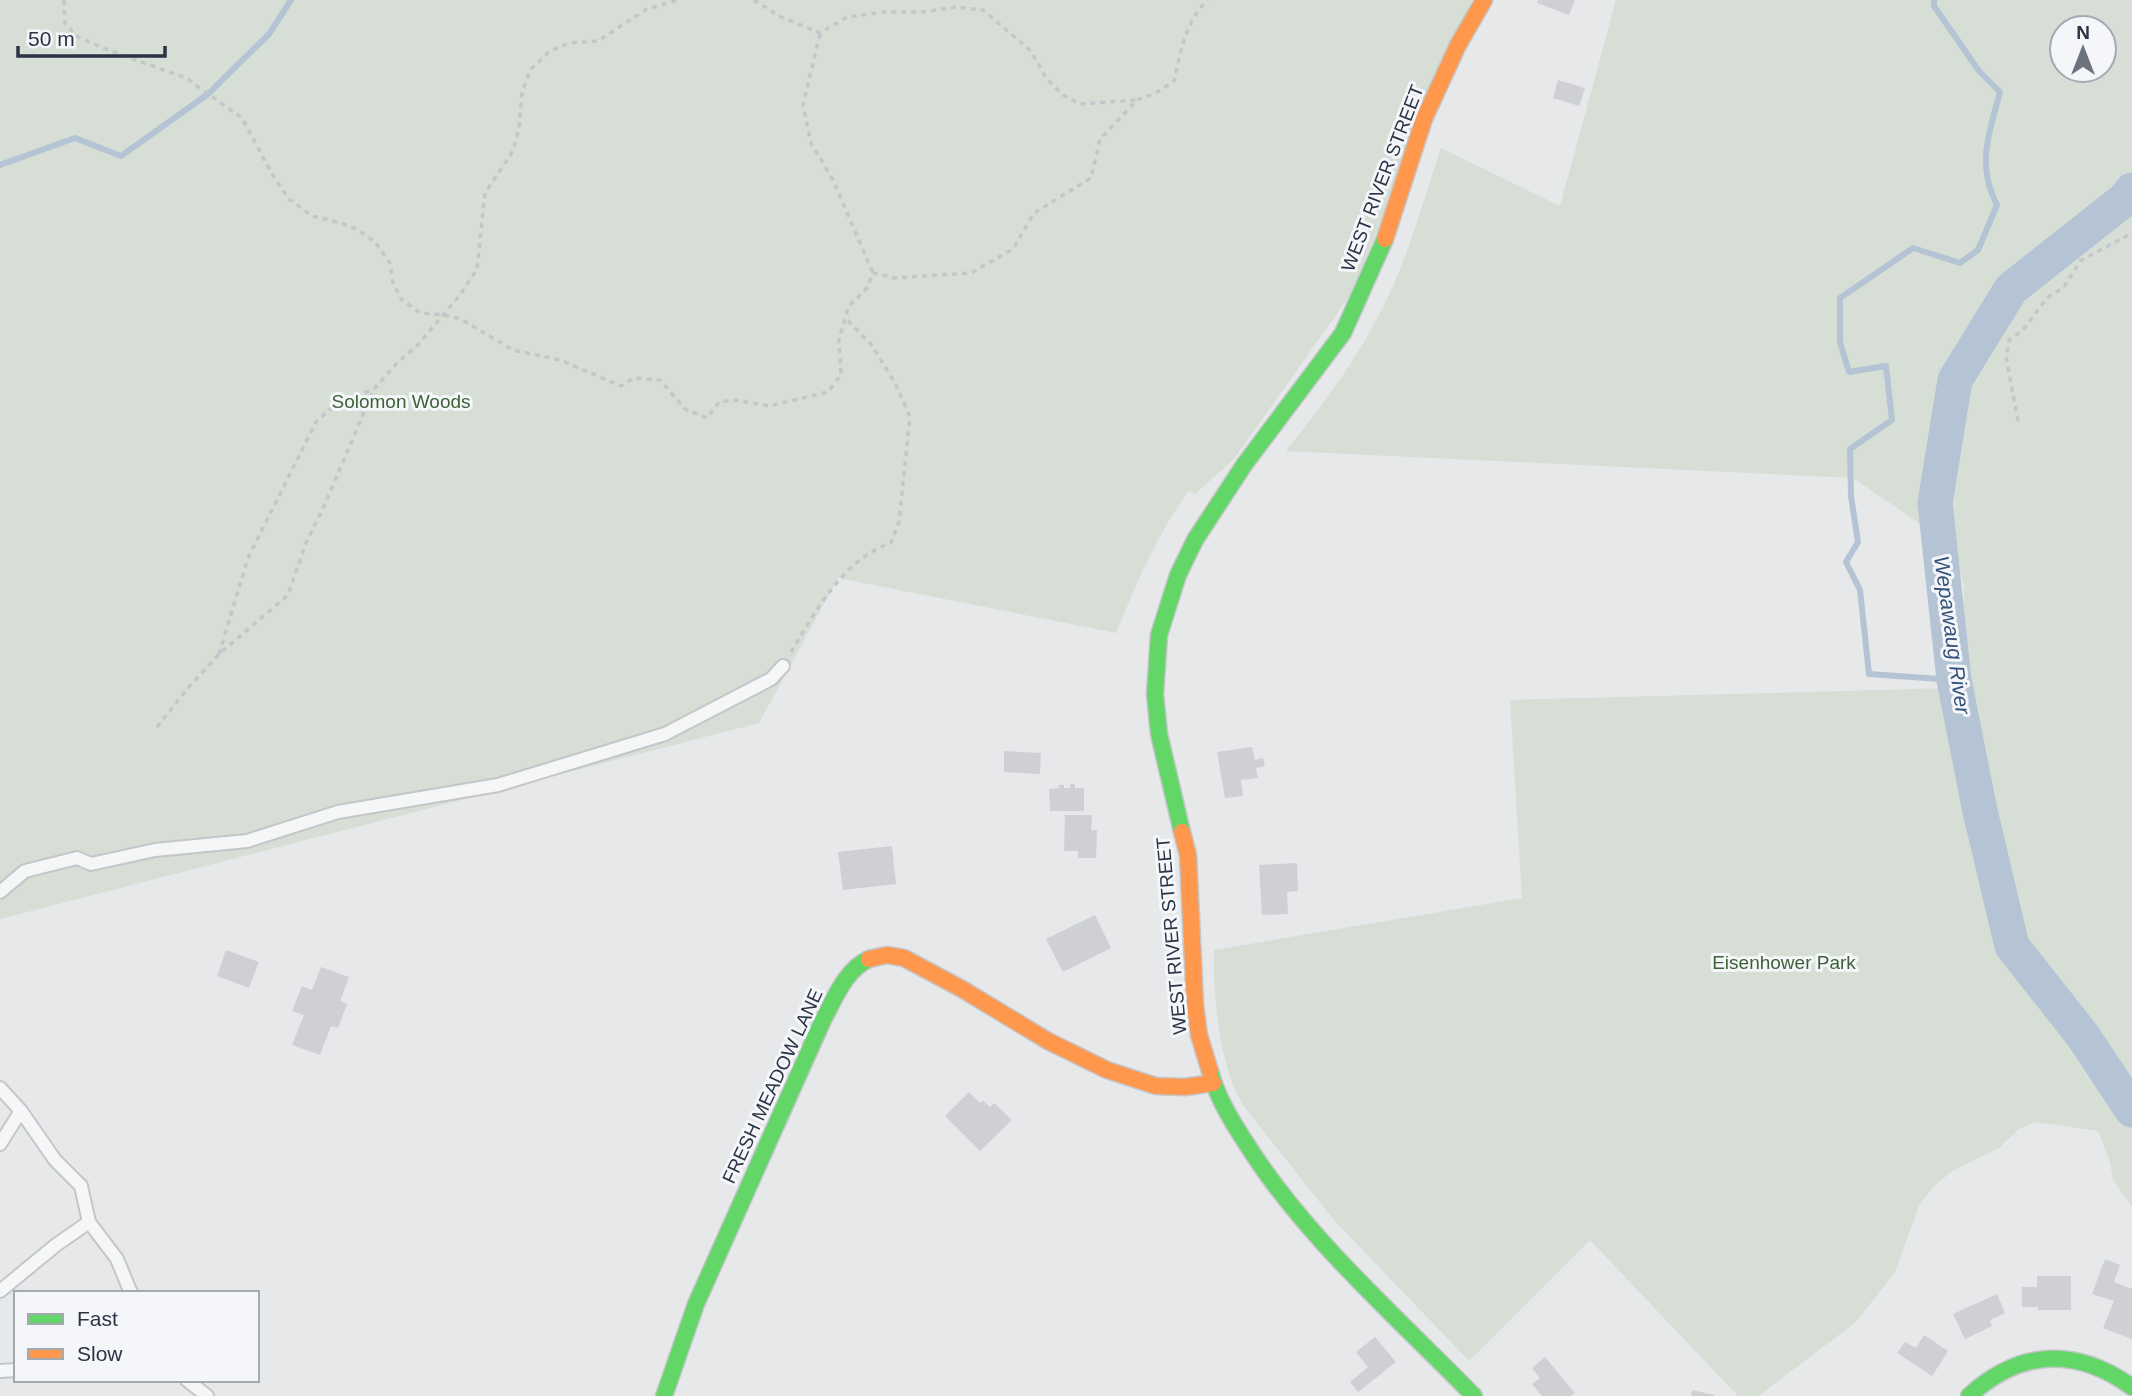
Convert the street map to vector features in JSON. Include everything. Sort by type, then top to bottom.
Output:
[{"type":"street","name":"WEST RIVER STREET","points":[[1474,1396],[1318,1237],[1261,1167],[1229,1116],[1213,1083],[1205,1060],[1195,1005],[1188,855],[1159,734],[1155,671],[1159,635],[1178,575],[1201,529],[1244,465],[1343,332],[1386,236],[1424,119],[1458,45],[1484,0]]},
{"type":"street","name":"FRESH MEADOW LANE","points":[[664,1396],[696,1304],[822,1020],[845,980],[865,958],[890,954],[912,962],[1062,1046],[1140,1083],[1185,1088],[1213,1083]]},
{"type":"street","points":[[1969,1396],[1998,1372],[2041,1358],[2074,1359],[2090,1363],[2118,1376],[2132,1387]]},
{"type":"lane","points":[[0,892],[25,871],[77,858],[91,864],[155,850],[247,841],[338,812],[510,782],[665,734],[771,679],[783,666]]},
{"type":"lane","points":[[0,1088],[21,1111],[55,1160],[81,1186],[89,1222],[117,1259],[130,1291]]},
{"type":"lane","points":[[0,1144],[21,1111]]},
{"type":"lane","points":[[0,1291],[56,1244],[89,1222]]},
{"type":"lane","points":[[190,1382],[207,1396]]},
{"type":"path","points":[[64,0],[65,23],[76,36],[186,78],[242,118],[289,200],[312,216],[358,230],[375,242],[390,262],[393,282],[401,299],[420,313],[444,314],[461,319],[513,349],[560,360],[621,386],[635,378],[660,380],[685,409],[706,418],[719,402],[736,400],[769,406],[828,392],[841,375],[839,339],[849,306],[867,288],[873,273],[833,180],[811,143],[803,105],[820,33],[847,17],[956,7],[983,10],[1031,51],[1046,78],[1063,95],[1080,104],[1137,100],[1156,93],[1174,81],[1182,46],[1198,9],[1208,0]]},
{"type":"path","points":[[157,727],[219,654],[289,595],[306,543],[374,389],[397,363],[417,346],[460,295],[477,269],[485,193],[513,151],[519,128],[522,93],[530,70],[550,51],[569,43],[598,41],[647,9],[678,0]]},
{"type":"path","points":[[754,0],[779,16],[820,33]]},
{"type":"path","points":[[873,273],[895,278],[971,273],[1013,248],[1034,213],[1091,178],[1100,139],[1137,100]]},
{"type":"path","points":[[2018,421],[2006,357],[2009,340],[2023,330],[2047,298],[2064,287],[2080,261],[2132,233]]},
{"type":"path","points":[[783,666],[815,611],[856,562],[873,549],[891,543],[899,522],[910,417],[895,383],[871,344],[845,319]]},
{"type":"path","points":[[219,654],[247,558],[316,422],[337,404],[374,389]]},
{"type":"green space","name":"Solomon Woods","points":[[0,0],[1472,0],[1351,294],[1234,459],[1195,494],[1189,491],[1177,508],[1148,560],[1116,633],[838,578],[759,723],[0,919]]},
{"type":"green space","name":"Eisenhower Park","points":[[1616,0],[2132,0],[2132,1207],[2113,1180],[2110,1162],[2098,1131],[2036,1122],[2019,1129],[1999,1148],[1954,1170],[1933,1187],[1919,1206],[1895,1272],[1856,1322],[1758,1396],[1738,1396],[1590,1240],[1469,1361],[1333,1219],[1243,1105],[1223,1051],[1215,988],[1214,950],[1522,898],[1510,700],[1950,688],[1946,653],[1964,600],[1964,586],[1958,564],[1942,539],[1853,478],[1286,451],[1338,383],[1382,309],[1407,250],[1441,148],[1560,206]]},
{"type":"building","points":[[1538,0],[1575,0],[1569,15],[1537,3]]},
{"type":"building","points":[[1558,80],[1585,88],[1579,106],[1553,98]]},
{"type":"building","points":[[1252,747],[1255,760],[1263,758],[1265,766],[1256,768],[1258,778],[1241,780],[1243,796],[1225,798],[1217,752]]},
{"type":"building","points":[[1004,751],[1041,753],[1040,774],[1004,772]]},
{"type":"building","points":[[1070,784],[1075,784],[1075,788],[1084,788],[1084,811],[1050,811],[1049,789],[1059,788],[1059,785],[1070,788]]},
{"type":"building","points":[[1065,815],[1092,815],[1091,830],[1097,830],[1096,858],[1078,858],[1078,851],[1064,851]]},
{"type":"building","points":[[892,846],[896,884],[843,890],[838,852]]},
{"type":"building","points":[[1297,863],[1298,891],[1287,892],[1288,914],[1262,915],[1259,865]]},
{"type":"building","points":[[1095,915],[1111,948],[1063,972],[1046,939]]},
{"type":"building","points":[[226,950],[259,962],[249,988],[217,976]]},
{"type":"building","points":[[321,967],[349,977],[340,1001],[347,1004],[338,1028],[331,1026],[320,1055],[292,1045],[304,1015],[292,1011],[302,986],[312,990]]},
{"type":"building","points":[[969,1092],[980,1103],[983,1101],[990,1107],[994,1103],[1012,1120],[980,1151],[945,1116]]},
{"type":"building","points":[[2105,1259],[2120,1265],[2114,1282],[2132,1289],[2132,1339],[2103,1328],[2114,1301],[2092,1294]]},
{"type":"building","points":[[2037,1276],[2071,1276],[2071,1310],[2022,1307],[2022,1287],[2037,1287]]},
{"type":"building","points":[[1997,1294],[2005,1313],[1990,1320],[1992,1326],[1965,1339],[1953,1314]]},
{"type":"building","points":[[1924,1335],[1948,1351],[1932,1376],[1897,1353],[1905,1342],[1916,1348]]},
{"type":"building","points":[[1375,1337],[1396,1362],[1358,1392],[1350,1382],[1368,1367],[1356,1352]]},
{"type":"building","points":[[1545,1357],[1575,1393],[1571,1396],[1542,1396],[1532,1384],[1540,1378],[1532,1368]]},
{"type":"building","points":[[1692,1390],[1714,1395],[1714,1396],[1691,1396]]},
{"type":"waterway","points":[[0,165],[75,138],[121,156],[208,94],[269,34],[291,0]]},
{"type":"waterway","points":[[1934,0],[1934,6],[1979,71],[2000,92],[1989,135],[1986,162],[1987,176],[1997,205],[1978,250],[1960,263],[1913,248],[1840,298],[1840,342],[1849,372],[1886,366],[1892,420],[1850,449],[1851,496],[1858,542],[1846,562],[1860,590],[1869,674],[1954,680]]},
{"type":"waterway","name":"Wepawaug River","points":[[2132,190],[2125,199],[2011,289],[1955,380],[1935,503],[1954,680],[1980,811],[2012,946],[2083,1036],[2132,1110]]},
{"type":"traffic: fast","points":[[1182,832],[1159,734],[1155,694],[1159,635],[1178,575],[1195,540],[1244,465],[1343,333],[1385,239]]},
{"type":"traffic: fast","points":[[664,1396],[696,1304],[823,1020],[847,977],[869,959]]},
{"type":"traffic: fast","points":[[1210,1071],[1235,1126],[1295,1211],[1353,1275],[1474,1396]]},
{"type":"traffic: fast","points":[[1969,1396],[1988,1380],[2008,1369],[2049,1359],[2090,1365],[2132,1387]]},
{"type":"traffic: slow","points":[[1385,239],[1424,119],[1458,45],[1484,0]]},
{"type":"traffic: slow","points":[[1182,832],[1188,855],[1195,1005],[1199,1035],[1210,1071]]},
{"type":"traffic: slow","points":[[869,959],[887,955],[904,958],[962,989],[1048,1041],[1107,1070],[1156,1086],[1185,1087],[1213,1083]]}]
